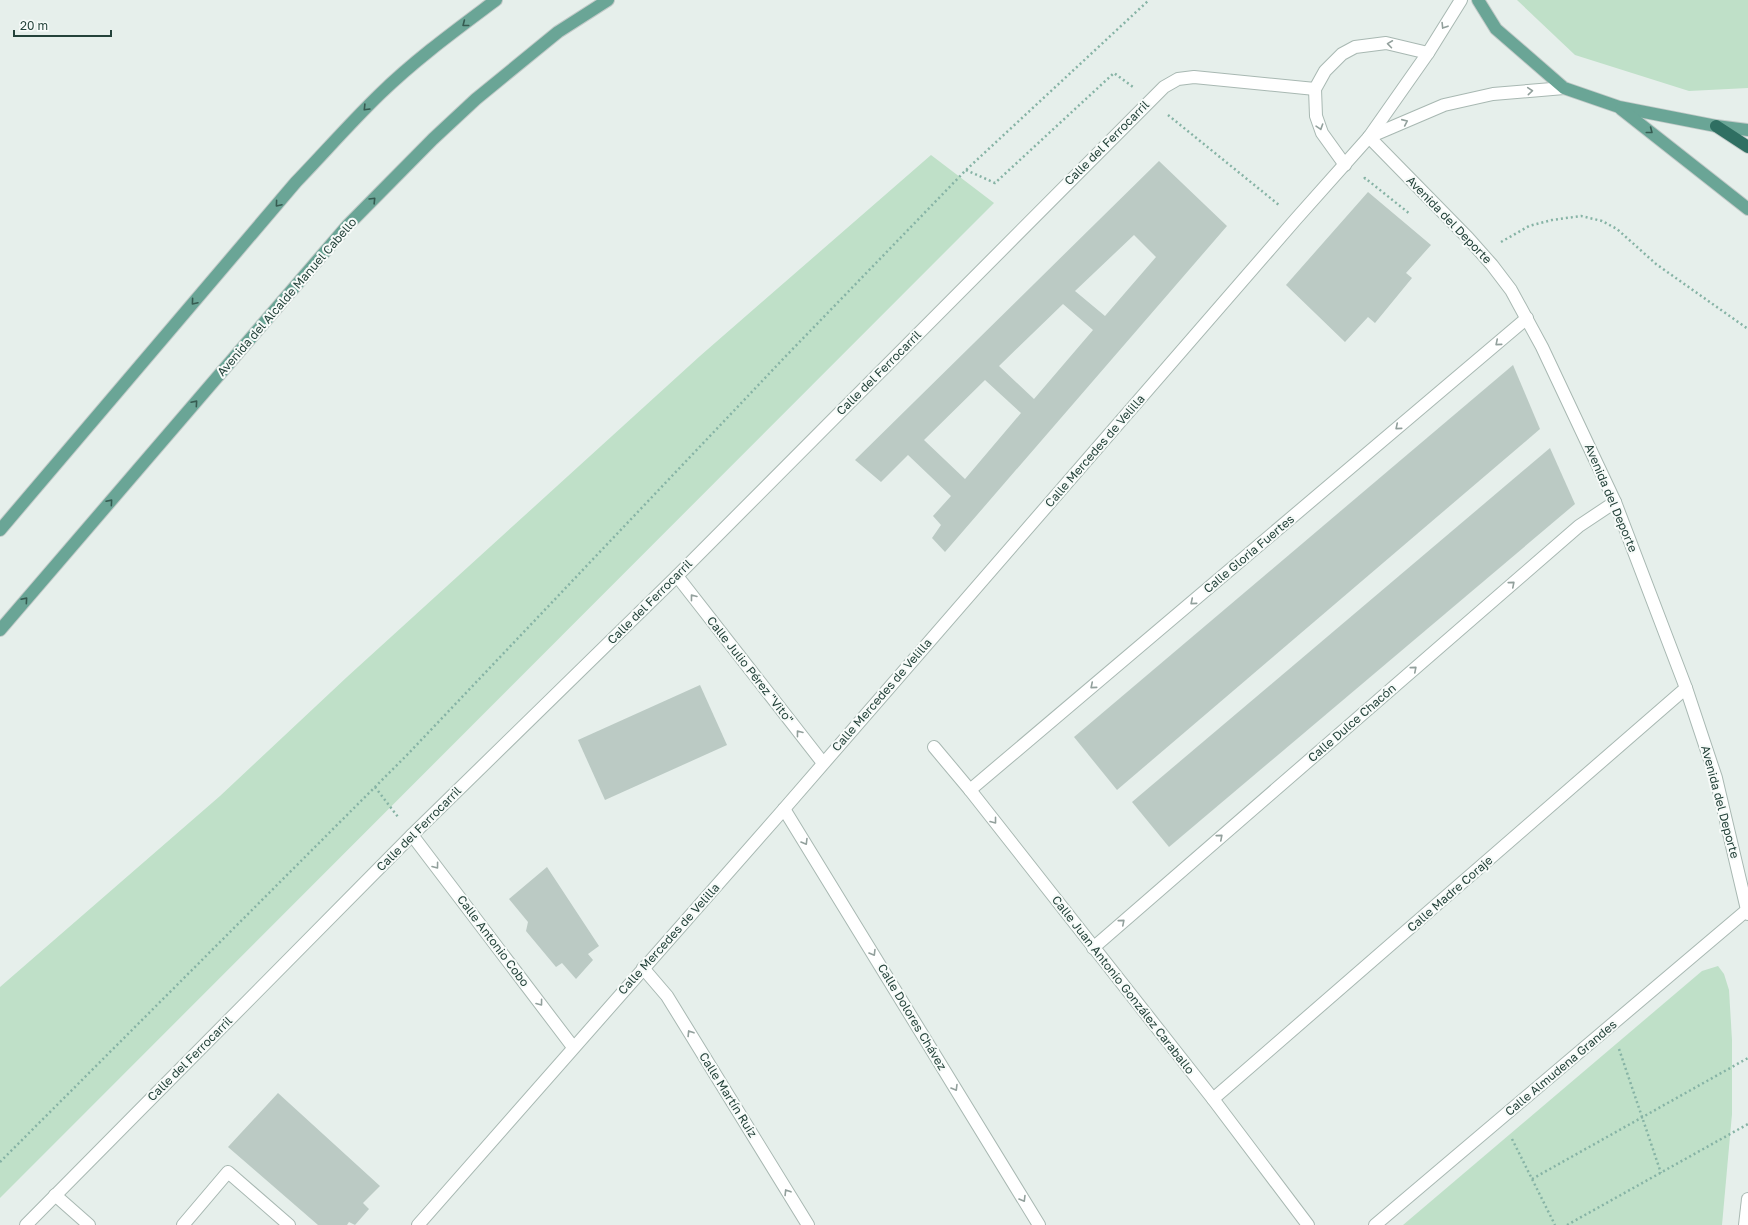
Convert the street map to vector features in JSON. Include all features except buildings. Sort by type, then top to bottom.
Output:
[{"type":"highway","points":[[1716,126],[1748,147]]},
{"type":"main road","points":[[0,530],[296,182],[380,94],[421,58],[496,0]]},
{"type":"main road","name":"Avenida del Alcalde Manuel Cabello","points":[[0,630],[347,226],[433,139],[476,99],[558,32],[608,0]]},
{"type":"main road","points":[[1478,0],[1496,29],[1564,88],[1619,107],[1716,126],[1748,130]]},
{"type":"main road","points":[[1619,107],[1748,209]]},
{"type":"street","points":[[1369,138],[1428,53],[1461,0]]},
{"type":"street","points":[[1345,165],[1322,133],[1316,116],[1315,88],[1325,72],[1342,54],[1355,47],[1386,43],[1428,53]]},
{"type":"street","name":"Calle del Ferrocarril","points":[[26,1225],[412,835],[677,576],[1164,87],[1178,79],[1194,77],[1315,88]]},
{"type":"street","points":[[1369,138],[1444,105],[1493,94],[1564,88]]},
{"type":"street","name":"Calle Mercedes de Velilla","points":[[418,1225],[573,1047],[784,809],[1296,219],[1369,138]]},
{"type":"street","name":"Avenida del Deporte","points":[[1369,138],[1482,253],[1511,290],[1542,347],[1615,502],[1686,688],[1716,778],[1748,914]]},
{"type":"street","name":"Calle Gloria Fuertes","points":[[970,790],[1527,318]]},
{"type":"street","name":"Calle Dulce Chacón","points":[[1093,948],[1579,526],[1615,502]]},
{"type":"street","name":"Calle Julio Pérez \"Vito\"","points":[[677,576],[823,763]]},
{"type":"street","name":"Calle Madre Coraje","points":[[1213,1099],[1686,688]]},
{"type":"street","name":"Calle Juan Antonio González Caraballo","points":[[934,747],[970,790],[1213,1099],[1308,1225]]},
{"type":"street","name":"Calle Dolores Chávez","points":[[784,809],[1039,1225]]},
{"type":"street","name":"Calle Antonio Cobo","points":[[412,835],[573,1047]]},
{"type":"street","name":"Calle Almudena Grandes","points":[[1375,1225],[1748,910]]},
{"type":"street","name":"Calle Martín Ruiz","points":[[643,968],[667,996],[808,1225]]},
{"type":"street","points":[[183,1225],[228,1172],[289,1225]]},
{"type":"street","points":[[55,1195],[89,1225]]},
{"type":"street","points":[[1745,1225],[1748,1199]]},
{"type":"path","points":[[0,1162],[407,755],[778,364],[966,170],[1149,0]]},
{"type":"path","points":[[966,170],[995,183],[1114,73],[1150,100],[1296,219]]},
{"type":"path","points":[[1360,183],[1365,178],[1413,217]]},
{"type":"path","points":[[1482,253],[1529,226],[1570,216],[1591,218],[1602,221],[1617,229],[1656,264],[1748,330]]},
{"type":"path","points":[[375,787],[412,835]]},
{"type":"path","points":[[1611,1025],[1661,1173]]},
{"type":"path","points":[[1532,1179],[1748,1058]]},
{"type":"path","points":[[1502,1118],[1555,1225]]},
{"type":"path","points":[[1567,1225],[1748,1124]]},
{"type":"green space","points":[[1517,0],[1748,0],[1748,88],[1689,91],[1575,55]]},
{"type":"green space","points":[[931,155],[994,203],[0,1198],[0,987],[220,796],[347,677],[700,356]]},
{"type":"green space","points":[[1718,966],[1724,974],[1729,990],[1732,1040],[1732,1114],[1722,1225],[1403,1225],[1702,971]]}]
